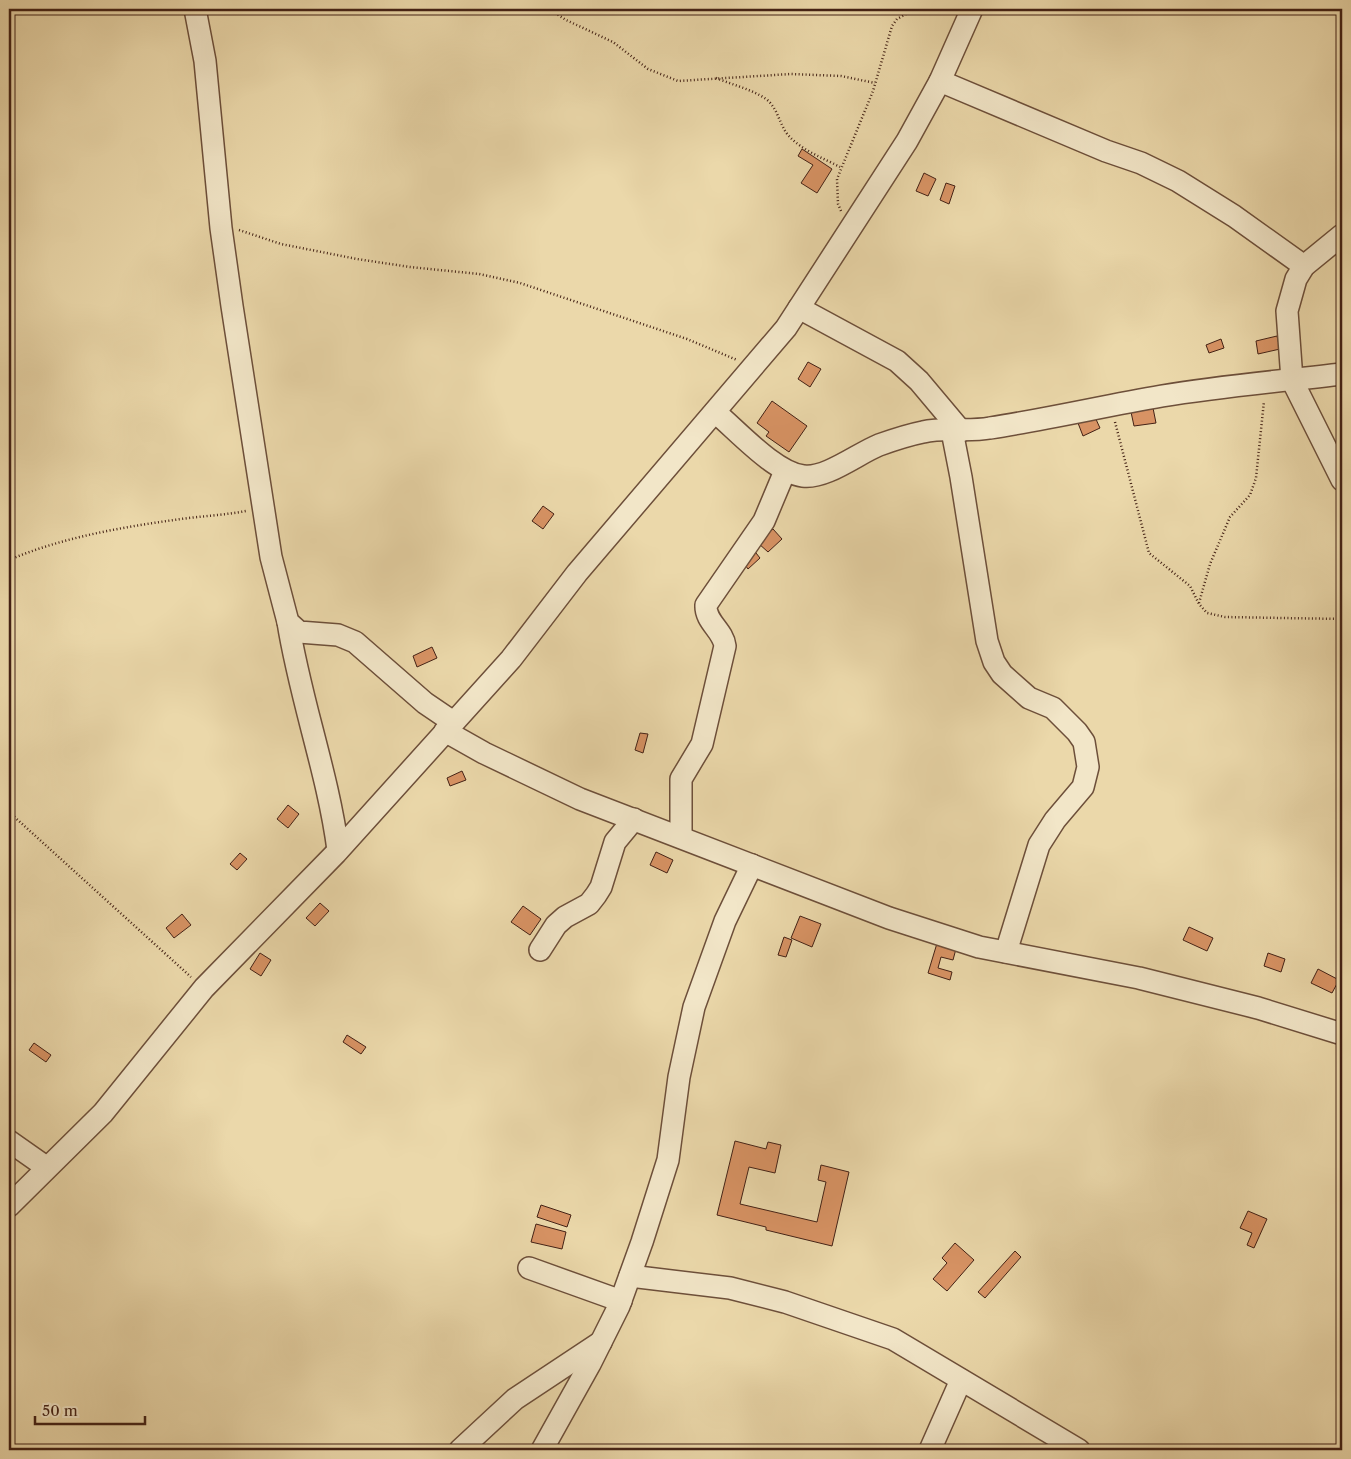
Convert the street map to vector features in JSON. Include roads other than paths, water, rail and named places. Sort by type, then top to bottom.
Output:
[{"type":"street","points":[[195,9],[205,61],[221,224],[271,557],[288,622],[297,671],[325,780],[338,850]]},
{"type":"street","points":[[9,1206],[46,1167],[103,1113],[204,988],[338,850],[511,658],[578,573],[753,367],[799,308],[907,141],[940,81],[972,9]]},
{"type":"street","points":[[940,81],[1106,151],[1141,163],[1178,181],[1234,216],[1304,266]]},
{"type":"street","points":[[1342,235],[1304,266],[1296,279],[1287,311],[1292,380],[1342,480]]},
{"type":"street","points":[[799,308],[897,361],[919,381],[956,431],[983,623],[994,662],[1002,674],[1022,692],[1058,712],[1084,742],[1088,757],[1088,775],[1083,787],[1055,820],[1038,845],[1006,952]]},
{"type":"street","points":[[715,412],[772,462],[785,471],[804,476],[818,475],[889,442],[935,430],[956,431],[990,428],[1161,396],[1342,374]]},
{"type":"street","points":[[680,838],[681,779],[702,744],[725,646],[724,640],[706,613],[706,605],[764,520],[785,471]]},
{"type":"street","points":[[288,622],[299,632],[338,635],[355,642],[449,726],[484,753],[580,799],[889,918],[979,946],[1139,978],[1258,1008],[1342,1034]]},
{"type":"street","points":[[540,950],[556,925],[565,917],[589,904],[596,895],[601,887],[615,842],[634,819]]},
{"type":"street","points":[[542,1450],[601,1341],[621,1301],[630,1276],[664,1177],[678,1084],[694,1007],[725,921],[752,866]]},
{"type":"street","points":[[9,1141],[46,1167]]},
{"type":"street","points":[[529,1268],[621,1301]]},
{"type":"street","points":[[630,1276],[730,1288],[785,1302],[893,1339],[1079,1450]]},
{"type":"street","points":[[460,1450],[515,1399],[601,1341]]},
{"type":"street","points":[[930,1450],[961,1380]]}]
